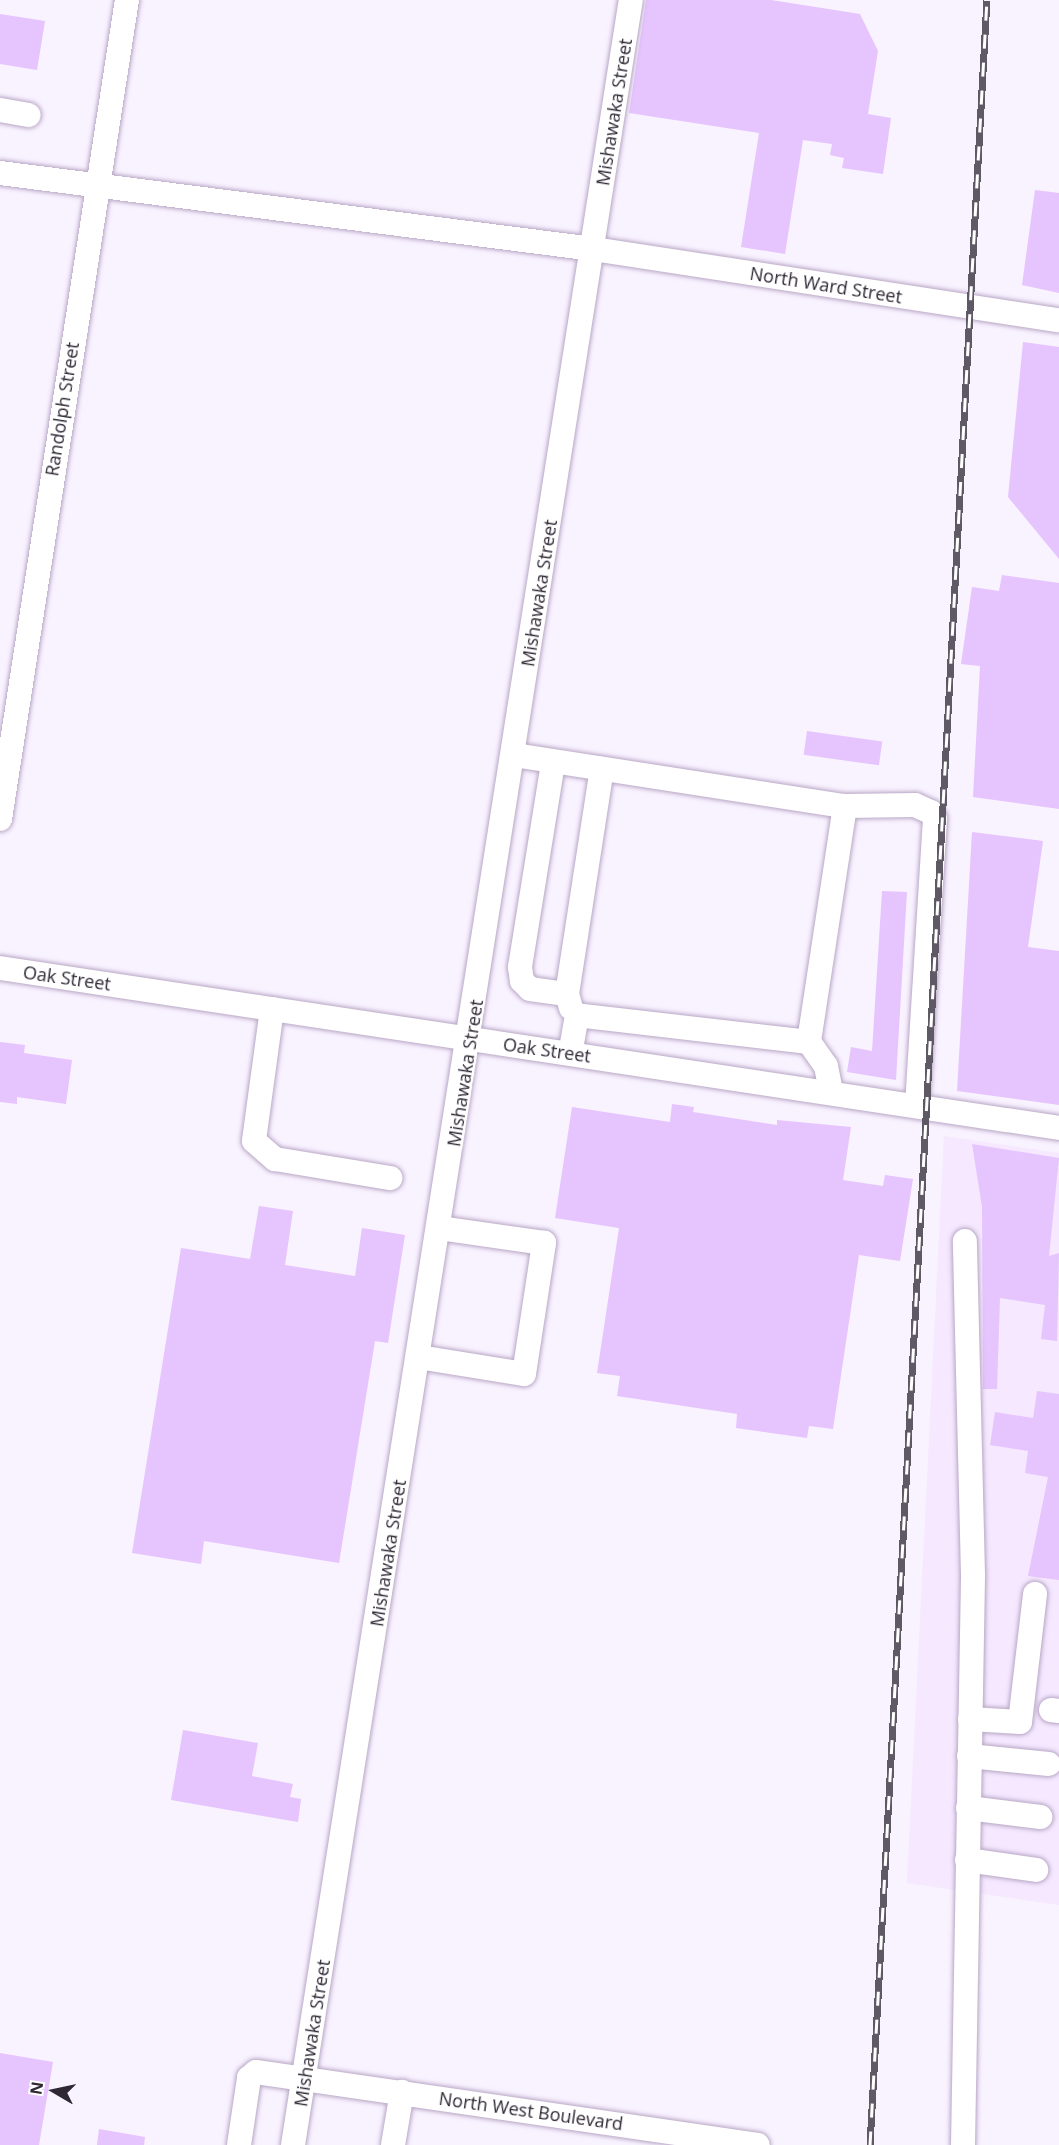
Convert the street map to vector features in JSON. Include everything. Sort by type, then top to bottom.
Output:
[{"type":"street","name":"Randolph Street","points":[[0,819],[127,0]]},
{"type":"street","name":"Mishawaka Street","points":[[293,2145],[440,1228],[632,0]]},
{"type":"street","points":[[0,110],[29,115]]},
{"type":"street","name":"North Ward Street","points":[[0,173],[96,189],[593,249],[1059,320]]},
{"type":"street","points":[[514,755],[553,763],[844,806],[915,805],[931,812],[935,819],[917,1104]]},
{"type":"street","points":[[553,763],[520,967],[522,981],[530,989],[572,1004],[808,1042],[826,1066],[831,1092]]},
{"type":"street","points":[[570,1053],[572,1004],[602,770]]},
{"type":"street","points":[[808,1042],[844,806]]},
{"type":"street","name":"Oak Street","points":[[0,968],[917,1104],[1059,1128]]},
{"type":"street","points":[[272,1009],[254,1141],[275,1159],[390,1178]]},
{"type":"street","points":[[419,1357],[524,1374],[543,1243],[440,1228]]},
{"type":"street","points":[[963,2145],[973,1575],[965,1241]]},
{"type":"street","points":[[970,1719],[1020,1722],[1035,1594]]},
{"type":"street","points":[[969,1756],[1049,1764]]},
{"type":"street","points":[[968,1808],[1040,1818]]},
{"type":"street","points":[[968,1860],[1036,1870]]},
{"type":"street","name":"North West Boulevard","points":[[239,2145],[249,2078],[256,2072],[402,2092],[720,2142],[758,2145]]},
{"type":"street","points":[[393,2145],[402,2092]]},
{"type":"shaded area","points":[[944,1136],[1059,1153],[1059,1905],[907,1883]]},
{"type":"building","points":[[646,0],[771,0],[860,14],[878,51],[868,114],[891,118],[883,174],[842,168],[844,158],[830,155],[832,144],[803,140],[785,254],[741,247],[759,133],[629,113]]},
{"type":"building","points":[[0,14],[45,21],[37,70],[0,64]]},
{"type":"building","points":[[1035,190],[1059,193],[1059,293],[1022,285]]},
{"type":"building","points":[[1023,342],[1059,347],[1059,559],[1008,497]]},
{"type":"building","points":[[1002,575],[1059,583],[1059,809],[973,797],[980,666],[961,664],[972,587],[999,591]]},
{"type":"building","points":[[807,731],[882,742],[879,765],[804,755]]},
{"type":"building","points":[[972,832],[1043,841],[1028,947],[1059,951],[1059,1105],[957,1091]]},
{"type":"building","points":[[882,891],[907,892],[896,1080],[847,1072],[851,1047],[872,1051]]},
{"type":"building","points":[[0,1042],[25,1045],[24,1053],[72,1060],[66,1104],[17,1097],[17,1104],[0,1102]]},
{"type":"building","points":[[672,1104],[694,1107],[693,1112],[777,1125],[777,1120],[851,1127],[843,1180],[883,1186],[885,1175],[913,1179],[900,1261],[859,1255],[833,1429],[809,1426],[807,1438],[736,1428],[737,1414],[617,1396],[620,1376],[597,1373],[619,1228],[555,1218],[572,1107],[670,1122]]},
{"type":"building","points":[[972,1144],[1059,1158],[1049,1256],[1059,1253],[1057,1341],[1041,1339],[1045,1305],[1000,1298],[997,1389],[983,1389],[982,1207]]},
{"type":"building","points":[[259,1206],[293,1211],[285,1265],[355,1276],[362,1228],[405,1235],[388,1343],[375,1341],[339,1563],[204,1541],[201,1564],[132,1553],[181,1248],[250,1259]]},
{"type":"building","points":[[1037,1391],[1059,1394],[1059,1580],[1028,1576],[1048,1477],[1025,1473],[1028,1451],[990,1445],[995,1412],[1033,1418]]},
{"type":"building","points":[[183,1730],[258,1743],[252,1776],[293,1784],[290,1797],[301,1799],[298,1822],[171,1800]]},
{"type":"building","points":[[0,2053],[53,2062],[39,2145],[0,2145]]},
{"type":"building","points":[[99,2129],[145,2137],[144,2145],[97,2145]]},
{"type":"railway","points":[[870,2145],[987,0]]}]
